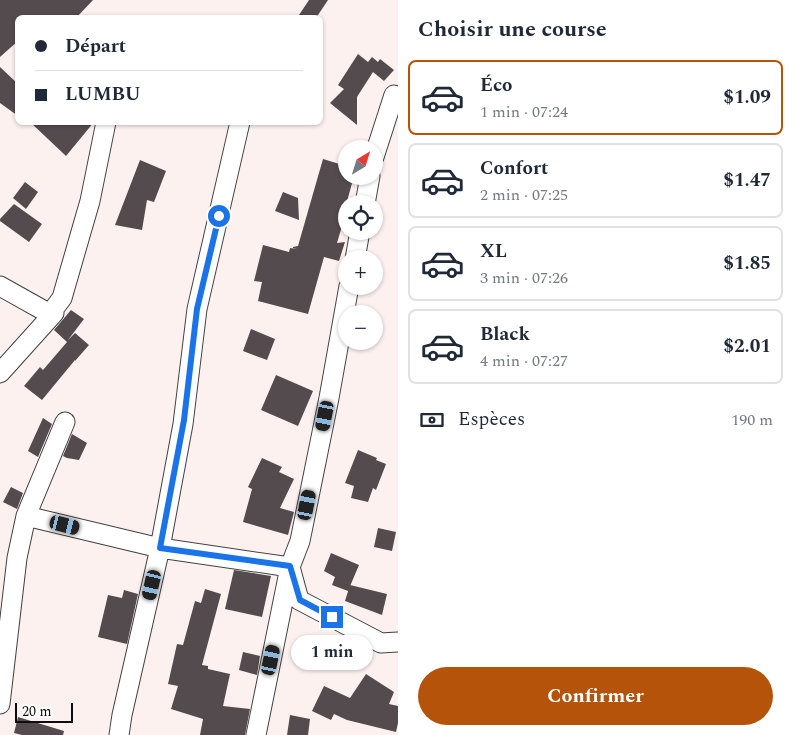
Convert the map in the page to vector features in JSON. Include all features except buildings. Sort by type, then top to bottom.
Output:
[{"type":"street","points":[[379,140],[394,94]]},
{"type":"street","points":[[50,314],[62,298],[92,195],[105,125]]},
{"type":"street","points":[[119,735],[160,548],[184,420],[197,309],[239,125]]},
{"type":"street","points":[[0,286],[50,314],[54,313],[0,373]]},
{"type":"street","points":[[256,735],[290,566],[300,541],[347,295]]},
{"type":"street","points":[[0,704],[18,558],[26,516],[65,422]]},
{"type":"street","points":[[26,516],[160,548],[290,566]]},
{"type":"street","points":[[290,566],[300,600],[381,643],[398,642]]},
{"type":"route","points":[[219,216],[197,309],[184,420],[160,548],[290,566],[300,600],[332,617]]}]
